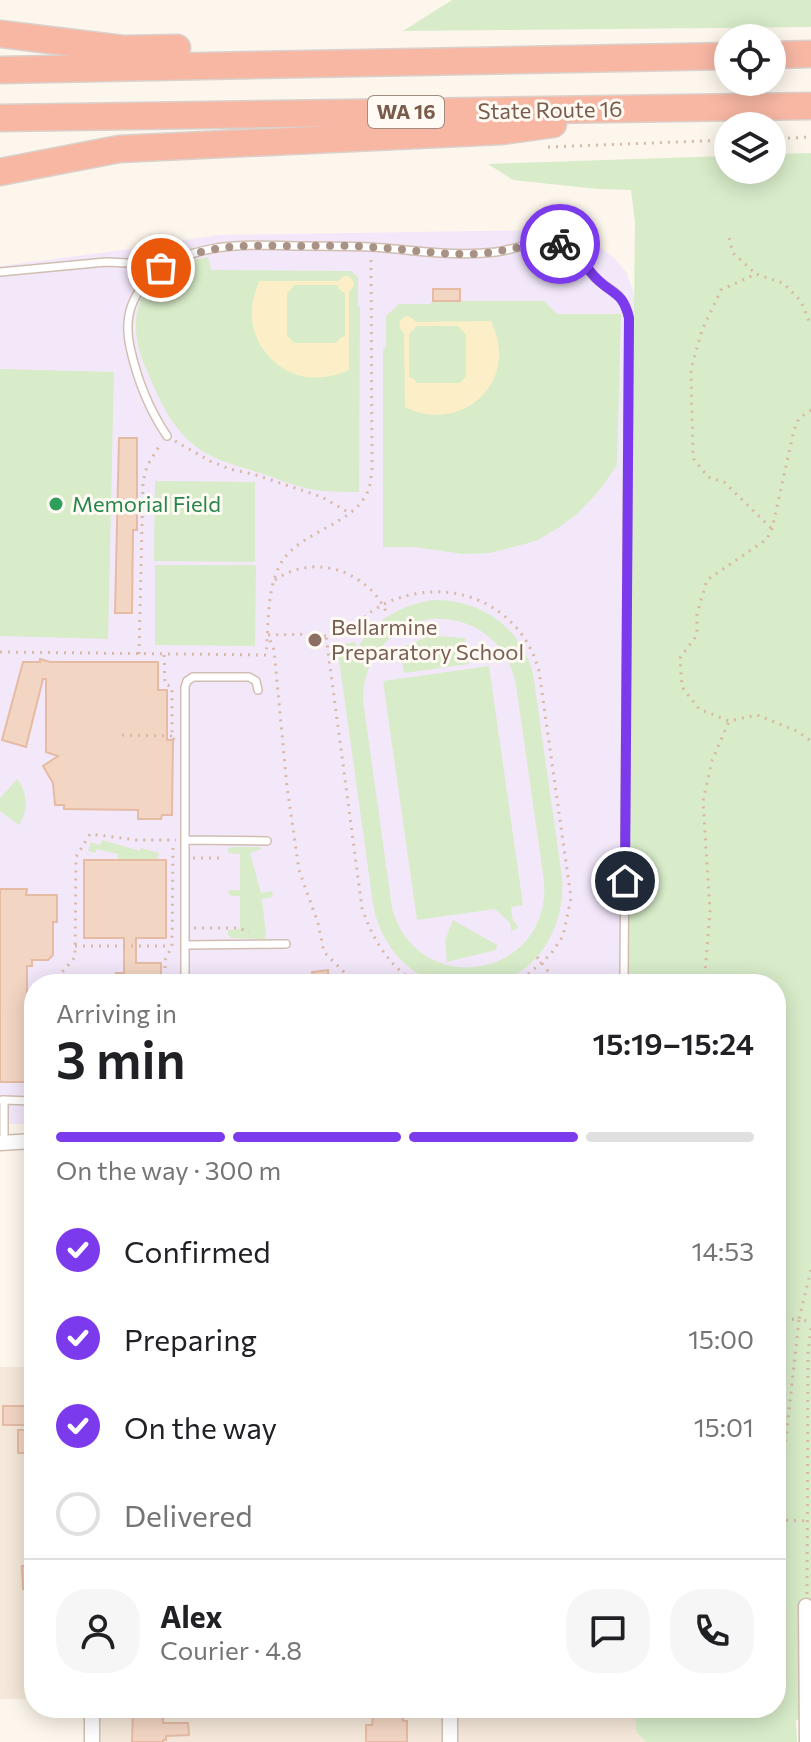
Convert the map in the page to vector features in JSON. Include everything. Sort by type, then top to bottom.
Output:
[{"type":"highway","points":[[0,34],[123,49],[296,47],[477,60]]},
{"type":"highway","points":[[786,55],[811,54]]},
{"type":"highway","points":[[0,70],[714,56]]},
{"type":"highway","name":"State Route 16","points":[[0,118],[811,106]]},
{"type":"highway","points":[[0,172],[119,149],[502,131],[670,109]]},
{"type":"street","points":[[2,1143],[24,1142]]},
{"type":"street","points":[[806,1606],[807,1742]]},
{"type":"street","points":[[92,1718],[92,1742]]},
{"type":"street","points":[[450,1718],[450,1742]]},
{"type":"lane","points":[[167,436],[141,388],[127,325],[135,295],[157,272],[177,259],[223,247],[248,245],[371,247],[477,254],[531,244],[561,244],[581,257],[597,280],[618,295],[626,305],[629,318],[624,974]]},
{"type":"lane","points":[[0,272],[106,262],[128,263],[157,272]]},
{"type":"lane","points":[[185,974],[186,684],[193,677],[249,677],[256,681],[258,690]]},
{"type":"lane","points":[[185,840],[267,841]]},
{"type":"lane","points":[[185,945],[286,944]]},
{"type":"lane","points":[[2,1143],[2,1100],[24,1101]]},
{"type":"path","points":[[786,138],[811,137]]},
{"type":"path","points":[[729,238],[733,253],[756,274],[783,283],[801,301],[811,326]]},
{"type":"path","points":[[0,652],[266,655],[271,597],[282,561],[290,551],[348,512],[366,496],[370,484],[371,247]]},
{"type":"path","points":[[756,274],[721,290],[702,330],[691,369],[693,458],[708,477],[724,482],[772,529]]},
{"type":"path","points":[[811,410],[799,418],[794,430],[772,529],[767,539],[707,580],[697,614],[697,635],[680,658],[682,687],[699,709],[729,721],[757,715],[797,731],[811,741]]},
{"type":"path","points":[[139,654],[143,482],[147,466],[167,436],[210,461],[322,497],[348,512]]},
{"type":"path","points":[[275,580],[301,567],[325,567],[369,587],[388,615]]},
{"type":"path","points":[[268,635],[326,636],[351,630],[382,605],[420,593],[443,592],[466,595],[488,605],[506,616],[530,644],[539,671],[571,886],[563,936],[551,954],[528,974]]},
{"type":"path","points":[[268,635],[274,650],[288,799],[299,870],[318,923],[324,952],[346,974]]},
{"type":"path","points":[[326,636],[362,908],[385,956],[404,974]]},
{"type":"path","points":[[164,655],[165,684],[172,687],[172,736],[175,742]]},
{"type":"path","points":[[705,974],[710,912],[703,801],[712,761],[729,721]]},
{"type":"path","points":[[122,735],[172,736]]},
{"type":"path","points":[[165,974],[165,960],[172,946],[174,831]]},
{"type":"path","points":[[61,974],[75,957],[76,857],[90,834],[137,840],[185,840]]},
{"type":"path","points":[[185,858],[222,858]]},
{"type":"path","points":[[185,928],[240,928]]},
{"type":"path","points":[[75,946],[172,946]]},
{"type":"path","points":[[537,957],[550,974]]},
{"type":"path","points":[[786,1443],[799,1319],[811,1270]]},
{"type":"path","points":[[786,1320],[811,1322]]},
{"type":"path","points":[[806,1606],[808,1353],[811,1328]]},
{"type":"path","points":[[786,1520],[807,1521]]},
{"type":"shaded area","name":"Bellarmine Preparatory School","points":[[538,230],[571,236],[599,246],[626,272],[635,296],[626,974],[24,974],[24,1124],[0,1124],[0,266],[217,235]]},
{"type":"shaded area","points":[[0,1367],[24,1367],[24,1699],[0,1699]]},
{"type":"shaded area","points":[[86,1718],[636,1718],[636,1732],[646,1742],[85,1742]]},
{"type":"green space","points":[[452,0],[811,0],[811,27],[714,24],[714,28],[403,31]]},
{"type":"green space","points":[[811,153],[811,1720],[796,1720],[797,1742],[646,1742],[636,1732],[636,1718],[786,1718],[786,974],[626,974],[635,223],[631,190],[513,180],[488,164],[714,156],[714,184],[786,184],[786,154]]},
{"type":"green space","points":[[208,257],[211,270],[351,271],[358,277],[359,492],[309,489],[224,462],[195,446],[170,418],[140,351],[136,322],[139,306],[144,293],[164,273]]},
{"type":"green space","points":[[433,301],[544,301],[557,314],[621,314],[617,465],[599,491],[577,514],[536,541],[490,553],[463,554],[415,547],[383,547],[383,350],[386,347],[386,316],[399,304],[430,304]]},
{"type":"green space","name":"Memorial Field","points":[[0,369],[114,372],[108,639],[0,636]]},
{"type":"green space","points":[[155,481],[255,482],[255,562],[154,561]]},
{"type":"green space","points":[[155,565],[256,565],[255,646],[155,645]]},
{"type":"green space","points":[[434,600],[452,601],[483,611],[497,619],[519,642],[533,673],[562,894],[554,929],[546,944],[536,958],[516,974],[420,974],[395,954],[376,917],[337,645],[355,642],[357,649],[380,622],[411,605]],"holes":[[[429,619],[460,622],[486,634],[512,669],[544,881],[541,914],[527,939],[506,957],[481,966],[454,966],[428,957],[406,938],[392,908],[363,700],[368,671],[390,638]]]},
{"type":"green space","points":[[437,627],[438,636],[465,638],[469,664],[404,673],[400,648],[427,637],[426,628]]},
{"type":"green space","points":[[489,666],[523,905],[511,907],[513,922],[518,928],[511,931],[510,923],[495,909],[417,920],[383,681]]},
{"type":"green space","points":[[17,779],[26,802],[19,825],[0,811],[0,798]]},
{"type":"green space","points":[[102,840],[159,853],[157,860],[118,860],[118,854],[97,849],[95,853],[88,851],[91,842],[100,845]]},
{"type":"green space","points":[[232,847],[262,849],[250,853],[261,893],[271,891],[273,894],[262,899],[265,939],[232,938],[228,935],[228,930],[240,929],[240,896],[231,896],[228,892],[240,890],[240,854],[228,853]]},
{"type":"green space","points":[[453,920],[497,945],[496,950],[447,962],[445,940]]},
{"type":"sand","points":[[349,276],[354,283],[349,292],[349,370],[317,378],[286,370],[262,348],[253,328],[252,308],[259,281],[338,281]],"holes":[[[294,285],[337,285],[345,293],[345,336],[336,343],[294,343],[287,335],[287,294]]]},
{"type":"sand","points":[[404,317],[416,322],[491,321],[499,358],[488,388],[478,400],[466,408],[436,415],[405,407],[404,333],[400,326]],"holes":[[[417,326],[458,326],[466,335],[466,376],[460,383],[417,383],[409,377],[409,334]]]},
{"type":"building","points":[[433,289],[460,289],[460,301],[433,301]]},
{"type":"building","points":[[119,438],[137,438],[137,530],[133,530],[132,613],[115,613]]},
{"type":"building","points":[[40,659],[50,662],[158,662],[158,690],[167,690],[167,740],[173,740],[172,815],[162,815],[161,819],[138,819],[138,810],[64,809],[64,805],[55,805],[53,783],[43,766],[58,756],[46,752],[46,679],[43,679],[26,747],[2,740],[23,662],[40,662]]},
{"type":"building","points":[[84,860],[166,860],[166,938],[136,938],[136,963],[161,963],[161,974],[116,974],[124,973],[124,938],[84,938]]},
{"type":"building","points":[[0,889],[27,889],[26,895],[57,895],[53,955],[48,960],[32,960],[32,966],[27,966],[27,974],[24,974],[24,1082],[0,1082]]},
{"type":"building","points":[[328,970],[328,974],[312,974]]},
{"type":"building","points":[[3,1406],[24,1406],[24,1425],[3,1425]]},
{"type":"building","points":[[18,1430],[24,1430],[24,1453],[18,1453]]},
{"type":"building","points":[[133,1718],[163,1718],[163,1723],[188,1723],[189,1735],[166,1736],[163,1742],[132,1742]]},
{"type":"building","points":[[373,1718],[403,1718],[407,1721],[407,1742],[366,1742],[366,1725],[372,1725]]},
{"type":"way so far","points":[[161,268],[197,252],[248,245],[371,247],[477,254],[531,244],[560,244]]},
{"type":"place","name":"Memorial Field","points":[[56,504]]},
{"type":"place","name":"Bellarmine Preparatory School","points":[[315,640]]},
{"type":"route","points":[[560,244],[572,249],[597,280],[618,295],[626,305],[629,318],[625,881]]}]
